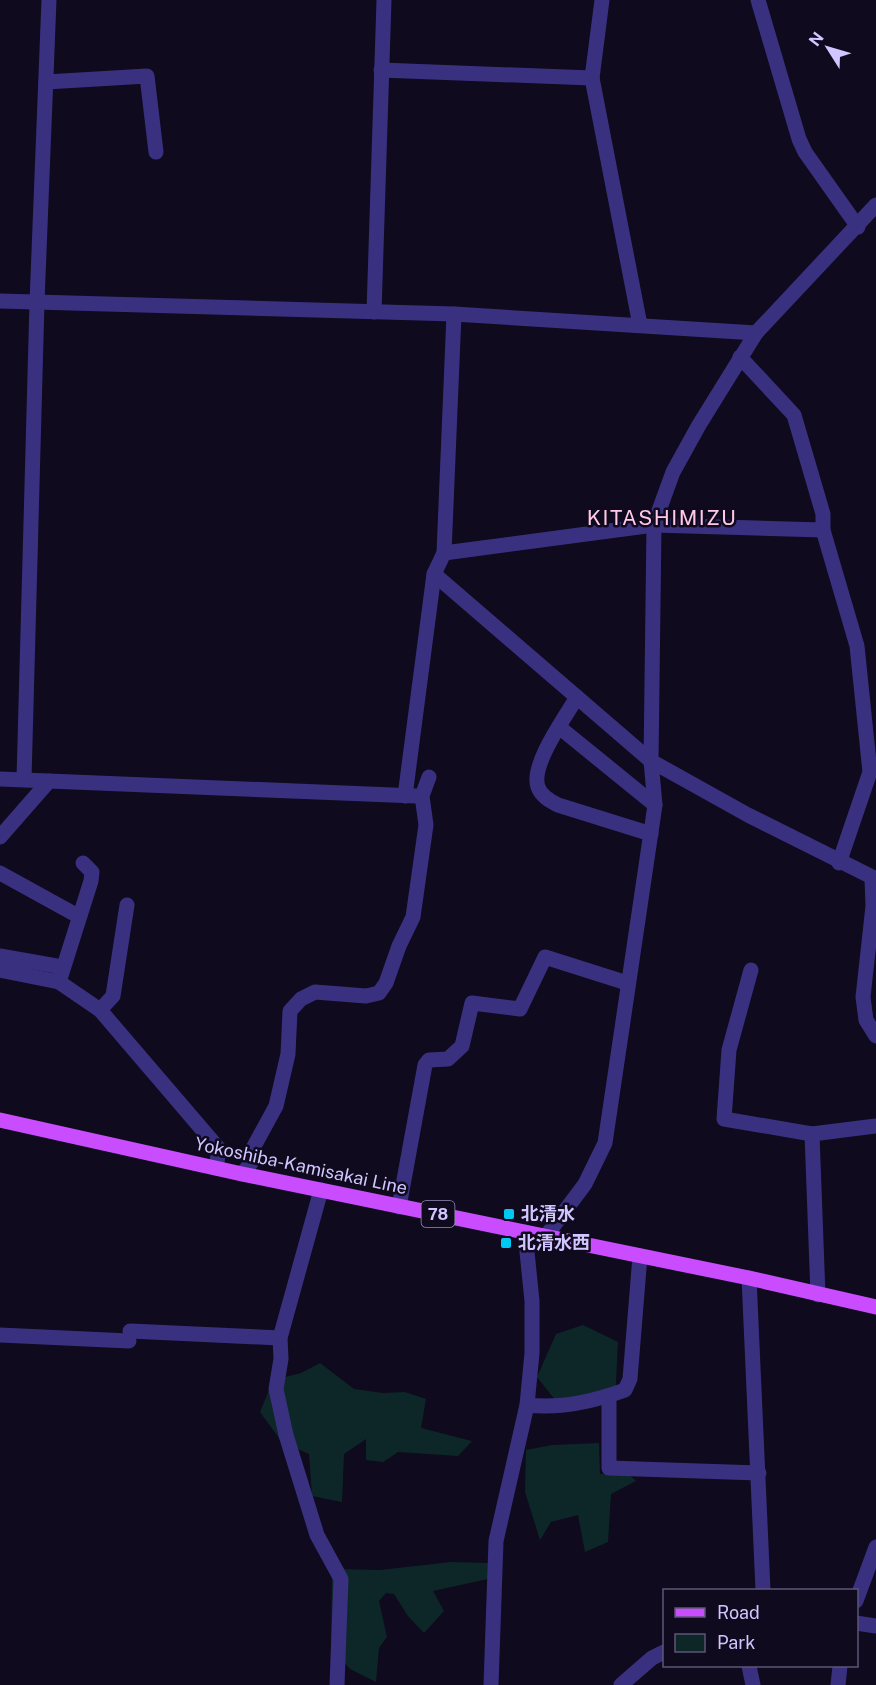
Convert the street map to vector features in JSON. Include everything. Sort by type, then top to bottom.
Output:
[{"type":"main road","name":"Yokoshiba-Kamisakai Line","points":[[0,1120],[242,1174],[749,1278],[876,1307]]},
{"type":"street","points":[[24,779],[37,302],[49,0]]},
{"type":"street","points":[[374,312],[384,0]]},
{"type":"street","points":[[602,0],[592,78],[640,325]]},
{"type":"street","points":[[758,0],[799,139],[805,152],[858,227]]},
{"type":"street","points":[[381,70],[592,78]]},
{"type":"street","points":[[46,82],[147,76],[156,152]]},
{"type":"street","points":[[546,1236],[585,1184],[605,1143],[655,805],[651,760],[654,525],[674,472],[756,333],[858,227],[876,205]]},
{"type":"street","points":[[0,301],[454,314],[756,333]]},
{"type":"street","points":[[405,796],[434,574],[444,553],[454,314]]},
{"type":"street","points":[[741,357],[794,415],[823,514],[824,530],[857,646],[870,772],[839,863]]},
{"type":"street","points":[[444,553],[654,525],[824,530]]},
{"type":"street","points":[[434,574],[651,760],[839,863],[874,879],[863,997],[866,1020],[876,1036]]},
{"type":"street","points":[[577,697],[536,771],[538,787],[545,797],[558,805],[651,834]]},
{"type":"street","points":[[560,727],[655,805]]},
{"type":"street","points":[[242,1174],[250,1163],[252,1149],[276,1106],[288,1054],[290,1011],[301,999],[315,992],[366,996],[379,993],[386,983],[413,917],[426,825],[422,796],[429,777]]},
{"type":"street","points":[[0,779],[422,796]]},
{"type":"street","points":[[0,837],[49,781]]},
{"type":"street","points":[[60,974],[92,872],[83,863]]},
{"type":"street","points":[[0,873],[78,916]]},
{"type":"street","points":[[100,1010],[113,996],[127,905]]},
{"type":"street","points":[[0,956],[60,974],[100,1010],[219,1149],[216,1168]]},
{"type":"street","points":[[399,1207],[425,1065],[429,1060],[448,1059],[455,1055],[462,1046],[472,1003],[520,1009],[545,957],[627,982]]},
{"type":"street","points":[[0,970],[60,974]]},
{"type":"street","points":[[751,970],[729,1050],[724,1119],[812,1134],[876,1126]]},
{"type":"street","points":[[812,1134],[818,1295]]},
{"type":"street","points":[[321,1190],[280,1338],[281,1359],[276,1389],[286,1435],[317,1535],[341,1579],[337,1685]]},
{"type":"street","points":[[491,1685],[496,1541],[527,1405],[532,1353],[532,1300],[525,1232]]},
{"type":"street","points":[[527,1405],[549,1407],[609,1396],[626,1390],[630,1379],[640,1256]]},
{"type":"street","points":[[749,1278],[763,1589]]},
{"type":"street","points":[[0,1335],[280,1338]]},
{"type":"street","points":[[609,1396],[609,1468],[759,1473]]},
{"type":"street","points":[[858,1595],[876,1547]]},
{"type":"street","points":[[858,1623],[876,1626]]},
{"type":"street","points":[[621,1685],[651,1658],[663,1652]]},
{"type":"street","points":[[750,1667],[753,1685]]},
{"type":"street","points":[[838,1685],[840,1667]]},
{"type":"green space","points":[[583,1325],[618,1342],[615,1402],[556,1401],[537,1377],[556,1334]]},
{"type":"green space","points":[[320,1363],[354,1389],[383,1393],[405,1392],[426,1399],[421,1428],[472,1441],[458,1456],[398,1452],[383,1462],[366,1460],[366,1439],[344,1454],[342,1502],[312,1496],[309,1454],[282,1442],[260,1412],[273,1380],[301,1373]]},
{"type":"green space","points":[[599,1443],[600,1474],[624,1470],[636,1481],[611,1494],[608,1542],[585,1552],[578,1515],[551,1522],[540,1540],[525,1492],[526,1450],[552,1445]]},
{"type":"green space","points":[[451,1562],[488,1563],[488,1579],[433,1591],[444,1611],[424,1633],[408,1616],[394,1594],[386,1593],[379,1601],[387,1637],[379,1648],[376,1682],[350,1669],[331,1648],[332,1569],[380,1570]]},
{"type":"place","name":"北清水","points":[[509,1214]]},
{"type":"place","name":"北清水西","points":[[506,1243]]},
{"type":"district","name":"KITASHIMIZU","points":[[662,518]]}]
